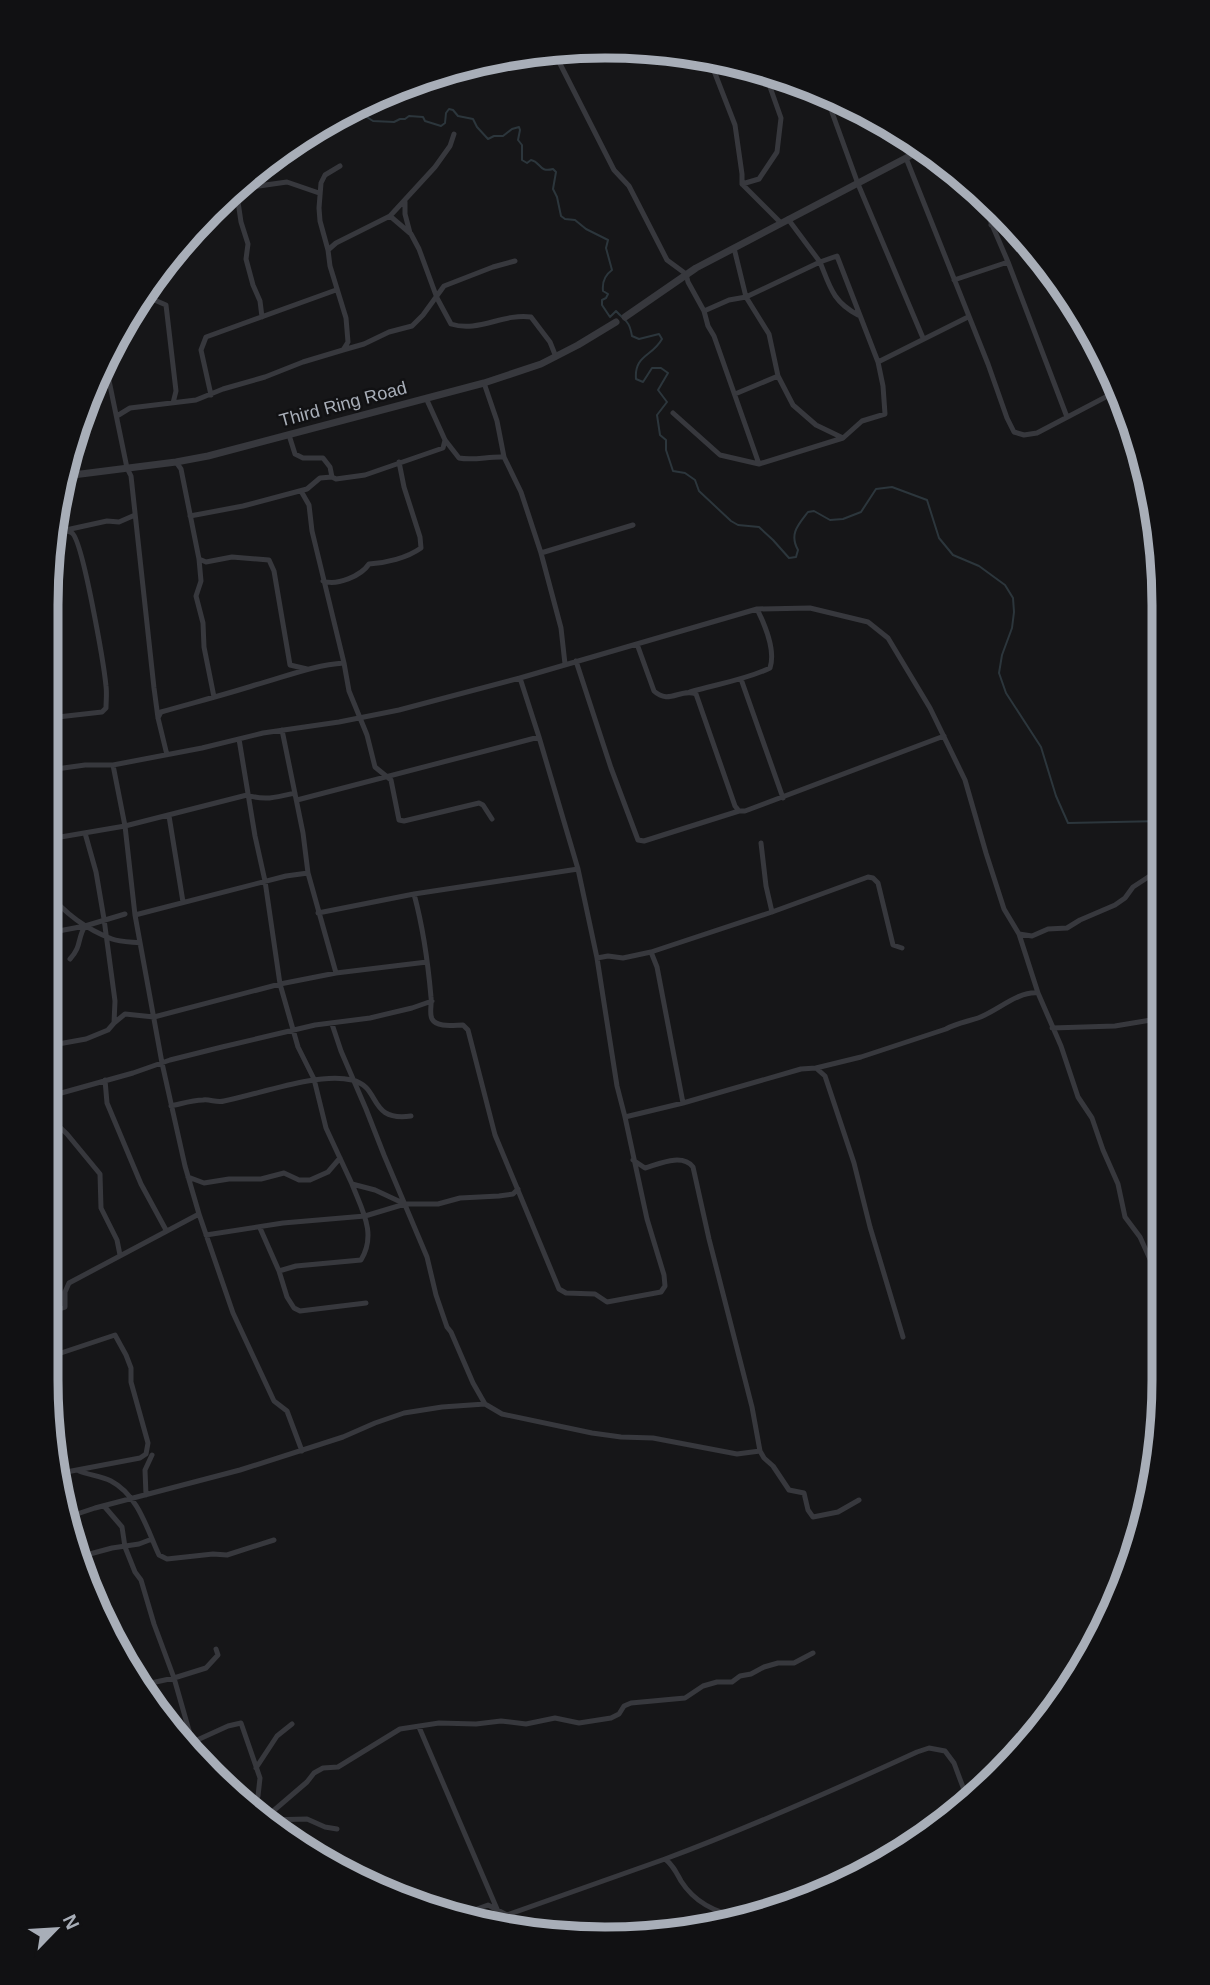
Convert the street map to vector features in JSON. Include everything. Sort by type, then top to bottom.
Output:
[{"type":"street","points":[[558,60],[614,170],[629,187],[667,260],[686,274],[704,311],[708,326],[715,336],[760,464]]},
{"type":"street","points":[[714,68],[735,125],[742,184],[785,221],[820,262],[832,292],[843,307],[858,315]]},
{"type":"street","points":[[742,184],[759,179],[777,152],[781,118],[769,83]]},
{"type":"street","points":[[830,106],[858,184],[923,338]]},
{"type":"street","points":[[328,250],[336,243],[390,216],[435,167],[450,146],[454,134]]},
{"type":"street","points":[[616,322],[686,274],[914,154]]},
{"type":"street","points":[[906,158],[1014,432],[1024,435],[1037,433],[1110,395]]},
{"type":"street","points":[[340,166],[325,175],[321,183],[320,221],[346,318],[350,346]]},
{"type":"street","points":[[253,186],[287,181],[319,193]]},
{"type":"street","points":[[408,196],[404,205],[411,234],[437,298],[451,324],[461,327],[474,326],[506,317],[531,317],[550,342],[556,357]]},
{"type":"street","points":[[238,200],[248,244],[246,259],[260,301],[262,317]]},
{"type":"street","points":[[986,213],[1008,262],[1067,417]]},
{"type":"street","points":[[390,216],[411,234]]},
{"type":"street","points":[[991,225],[996,223]]},
{"type":"street","points":[[734,248],[746,297],[769,334],[778,376],[793,405],[816,425],[843,438]]},
{"type":"street","points":[[673,412],[720,455],[760,464],[843,438],[862,421],[885,414],[883,386],[877,362],[837,256],[746,297],[729,300],[704,311]]},
{"type":"street","points":[[117,416],[130,408],[211,395],[388,332],[412,326],[437,298],[444,285],[515,261]]},
{"type":"street","points":[[954,280],[1008,262]]},
{"type":"street","points":[[211,395],[201,350],[206,337],[337,290]]},
{"type":"street","points":[[152,299],[166,305],[176,391],[173,403]]},
{"type":"street","points":[[877,362],[968,317]]},
{"type":"street","name":"Third Ring Road","points":[[73,475],[176,462],[484,383],[541,364],[616,322]]},
{"type":"street","points":[[109,375],[127,468],[131,476],[158,718],[167,755]]},
{"type":"street","points":[[735,394],[778,376]]},
{"type":"street","points":[[484,383],[497,421],[505,457],[521,492],[541,553],[561,628],[565,664]]},
{"type":"street","points":[[426,398],[445,440],[459,458],[470,460],[489,456],[505,457]]},
{"type":"street","points":[[289,435],[295,454],[303,458],[323,458],[330,467],[332,477]]},
{"type":"street","points":[[190,516],[301,491],[320,478],[365,475],[439,451],[445,440]]},
{"type":"street","points":[[176,462],[181,469],[200,559],[201,581],[196,596],[214,697]]},
{"type":"street","points":[[323,581],[338,582],[360,573],[369,564],[379,564],[421,548],[399,462]]},
{"type":"street","points":[[301,491],[309,505],[312,531],[349,691],[367,735],[375,766],[391,780],[399,820],[479,803],[492,819]]},
{"type":"street","points":[[63,530],[107,521],[119,522],[135,515]]},
{"type":"street","points":[[541,553],[633,525]]},
{"type":"street","points":[[58,717],[102,712],[106,708],[106,687],[87,579],[77,540],[66,530]]},
{"type":"street","points":[[200,559],[206,562],[232,557],[269,560],[274,570],[290,665],[307,669]]},
{"type":"street","points":[[58,768],[113,765],[282,730],[399,710],[757,609],[810,608],[868,622],[888,638],[930,708],[965,780],[1004,909],[1019,934],[1038,993],[1061,1046],[1078,1097],[1092,1118],[1118,1184],[1125,1217],[1140,1237],[1152,1264]]},
{"type":"street","points":[[637,644],[654,691],[664,698],[741,679],[770,668],[773,660],[764,623],[757,609]]},
{"type":"street","points":[[576,662],[638,840],[644,841],[745,811],[944,736]]},
{"type":"street","points":[[158,718],[161,712],[307,669],[344,663]]},
{"type":"street","points":[[414,894],[432,1000],[431,1017],[433,1022],[441,1025],[463,1025],[468,1030],[495,1135],[559,1289],[595,1294],[607,1302],[661,1292],[665,1286],[664,1275],[647,1219],[617,1086],[597,958],[578,869],[520,678]]},
{"type":"street","points":[[741,679],[783,798]]},
{"type":"street","points":[[690,692],[696,694],[739,811]]},
{"type":"street","points":[[282,730],[308,873],[336,973]]},
{"type":"street","points":[[58,837],[125,826],[247,795],[258,799],[296,796],[540,737]]},
{"type":"street","points":[[239,739],[247,795],[265,881],[280,984],[298,1047],[314,1079],[326,1128],[352,1184],[369,1233],[368,1250],[361,1260],[296,1266],[279,1271]]},
{"type":"street","points":[[113,765],[125,826],[140,943],[162,1063],[188,1177],[233,1313],[274,1401],[287,1411],[302,1451]]},
{"type":"street","points":[[169,816],[183,902]]},
{"type":"street","points":[[85,833],[96,873],[106,935],[114,1023]]},
{"type":"street","points":[[761,843],[772,912]]},
{"type":"street","points":[[318,913],[414,894],[578,869]]},
{"type":"street","points":[[135,915],[265,881],[308,873]]},
{"type":"street","points":[[1019,934],[1032,936],[1048,929],[1068,928],[1115,905],[1125,898],[1133,887],[1152,875]]},
{"type":"street","points":[[597,958],[651,952],[868,877],[878,883],[893,945],[902,948]]},
{"type":"street","points":[[58,903],[85,926],[113,939],[140,943]]},
{"type":"street","points":[[58,931],[125,914]]},
{"type":"street","points":[[70,959],[76,953],[85,926]]},
{"type":"street","points":[[651,952],[657,967],[683,1103]]},
{"type":"street","points":[[114,1010],[154,1017],[280,984],[336,973],[426,962]]},
{"type":"street","points":[[625,1117],[801,1069],[861,1057],[946,1029],[958,1022],[976,1019],[1024,994],[1038,993]]},
{"type":"street","points":[[58,1094],[222,1047],[315,1026],[370,1018],[412,1008],[432,1000]]},
{"type":"street","points":[[58,1045],[86,1040],[108,1030],[125,1014]]},
{"type":"street","points":[[1052,1028],[1115,1026],[1152,1020]]},
{"type":"street","points":[[332,1024],[427,1257],[447,1327],[452,1332],[485,1405]]},
{"type":"street","points":[[816,1068],[825,1076],[854,1163],[903,1337]]},
{"type":"street","points":[[171,1106],[204,1100],[220,1102],[314,1079],[334,1078],[364,1084],[384,1113],[393,1117],[411,1116]]},
{"type":"street","points":[[105,1080],[107,1103],[141,1184],[166,1230]]},
{"type":"street","points":[[58,1125],[100,1174],[101,1208],[117,1240],[120,1255]]},
{"type":"street","points":[[188,1177],[204,1183],[261,1179],[284,1174],[299,1180],[310,1180],[328,1172],[340,1158]]},
{"type":"street","points":[[633,1160],[645,1168],[681,1160],[689,1162],[693,1167],[752,1407],[760,1451],[764,1458],[773,1466],[789,1490],[804,1493],[808,1510],[813,1517],[838,1512],[859,1500]]},
{"type":"street","points":[[352,1184],[375,1190],[405,1204]]},
{"type":"street","points":[[206,1235],[284,1223],[365,1216],[405,1204],[438,1204],[460,1198],[499,1196],[513,1194],[518,1189]]},
{"type":"street","points":[[58,1309],[65,1307],[65,1292],[69,1283],[199,1214]]},
{"type":"street","points":[[260,1228],[287,1297],[294,1308],[300,1311],[366,1303]]},
{"type":"street","points":[[58,1354],[115,1335],[131,1368],[131,1382],[148,1443],[146,1454],[130,1461],[66,1473]]},
{"type":"street","points":[[74,1515],[302,1451],[404,1413],[442,1408],[485,1405],[502,1414],[593,1433],[653,1438],[737,1454],[760,1451]]},
{"type":"street","points":[[146,1494],[145,1470],[152,1455]]},
{"type":"street","points":[[79,1471],[111,1481],[118,1486],[140,1513],[159,1555],[167,1559],[207,1554],[227,1555],[274,1540]]},
{"type":"street","points":[[104,1506],[122,1527],[125,1547],[141,1580],[190,1734],[195,1741],[241,1723],[260,1778],[258,1796],[255,1800]]},
{"type":"street","points":[[87,1555],[152,1539]]},
{"type":"street","points":[[150,1683],[206,1668],[218,1655],[216,1649]]},
{"type":"street","points":[[272,1814],[314,1773],[323,1768],[338,1767],[400,1729],[439,1723],[476,1724],[501,1721],[526,1724],[555,1718],[579,1723],[597,1721],[619,1714],[624,1706],[631,1703],[685,1698],[703,1686],[732,1682],[764,1667],[778,1663],[794,1663],[813,1653]]},
{"type":"street","points":[[256,1768],[277,1736],[292,1724]]},
{"type":"street","points":[[419,1727],[501,1918]]},
{"type":"street","points":[[475,1912],[488,1905],[507,1915],[665,1859],[746,1828],[929,1748],[945,1751],[954,1763],[965,1792]]},
{"type":"street","points":[[279,1819],[307,1819],[337,1829]]},
{"type":"street","points":[[665,1859],[672,1864],[695,1899],[725,1914]]},
{"type":"waterway","points":[[363,114],[373,121],[394,122],[409,116],[423,117],[425,121],[441,126],[445,123],[449,109],[458,116],[473,119],[488,139],[503,136],[519,127],[518,140],[522,145],[522,160],[527,163],[534,161],[543,168],[556,172],[553,189],[561,216],[575,220],[608,240],[606,248],[612,270],[604,282],[603,291],[608,294],[602,300],[602,305],[610,317],[616,311],[628,324],[632,336],[639,339],[659,334],[662,339],[638,365],[636,379],[643,382],[652,368],[661,368],[668,373],[658,390],[667,402],[657,415],[660,435],[666,440],[666,450],[673,471],[685,473],[695,480],[699,491],[731,521],[738,525],[759,527],[789,558],[796,557],[798,550],[795,534],[808,512],[814,511],[830,520],[843,519],[861,512],[876,489],[892,487],[927,500],[939,538],[953,555],[979,566],[1005,585],[1013,598],[1012,628],[1002,655],[999,673],[1006,693],[1041,747],[1056,796],[1068,823],[1152,821]]}]
